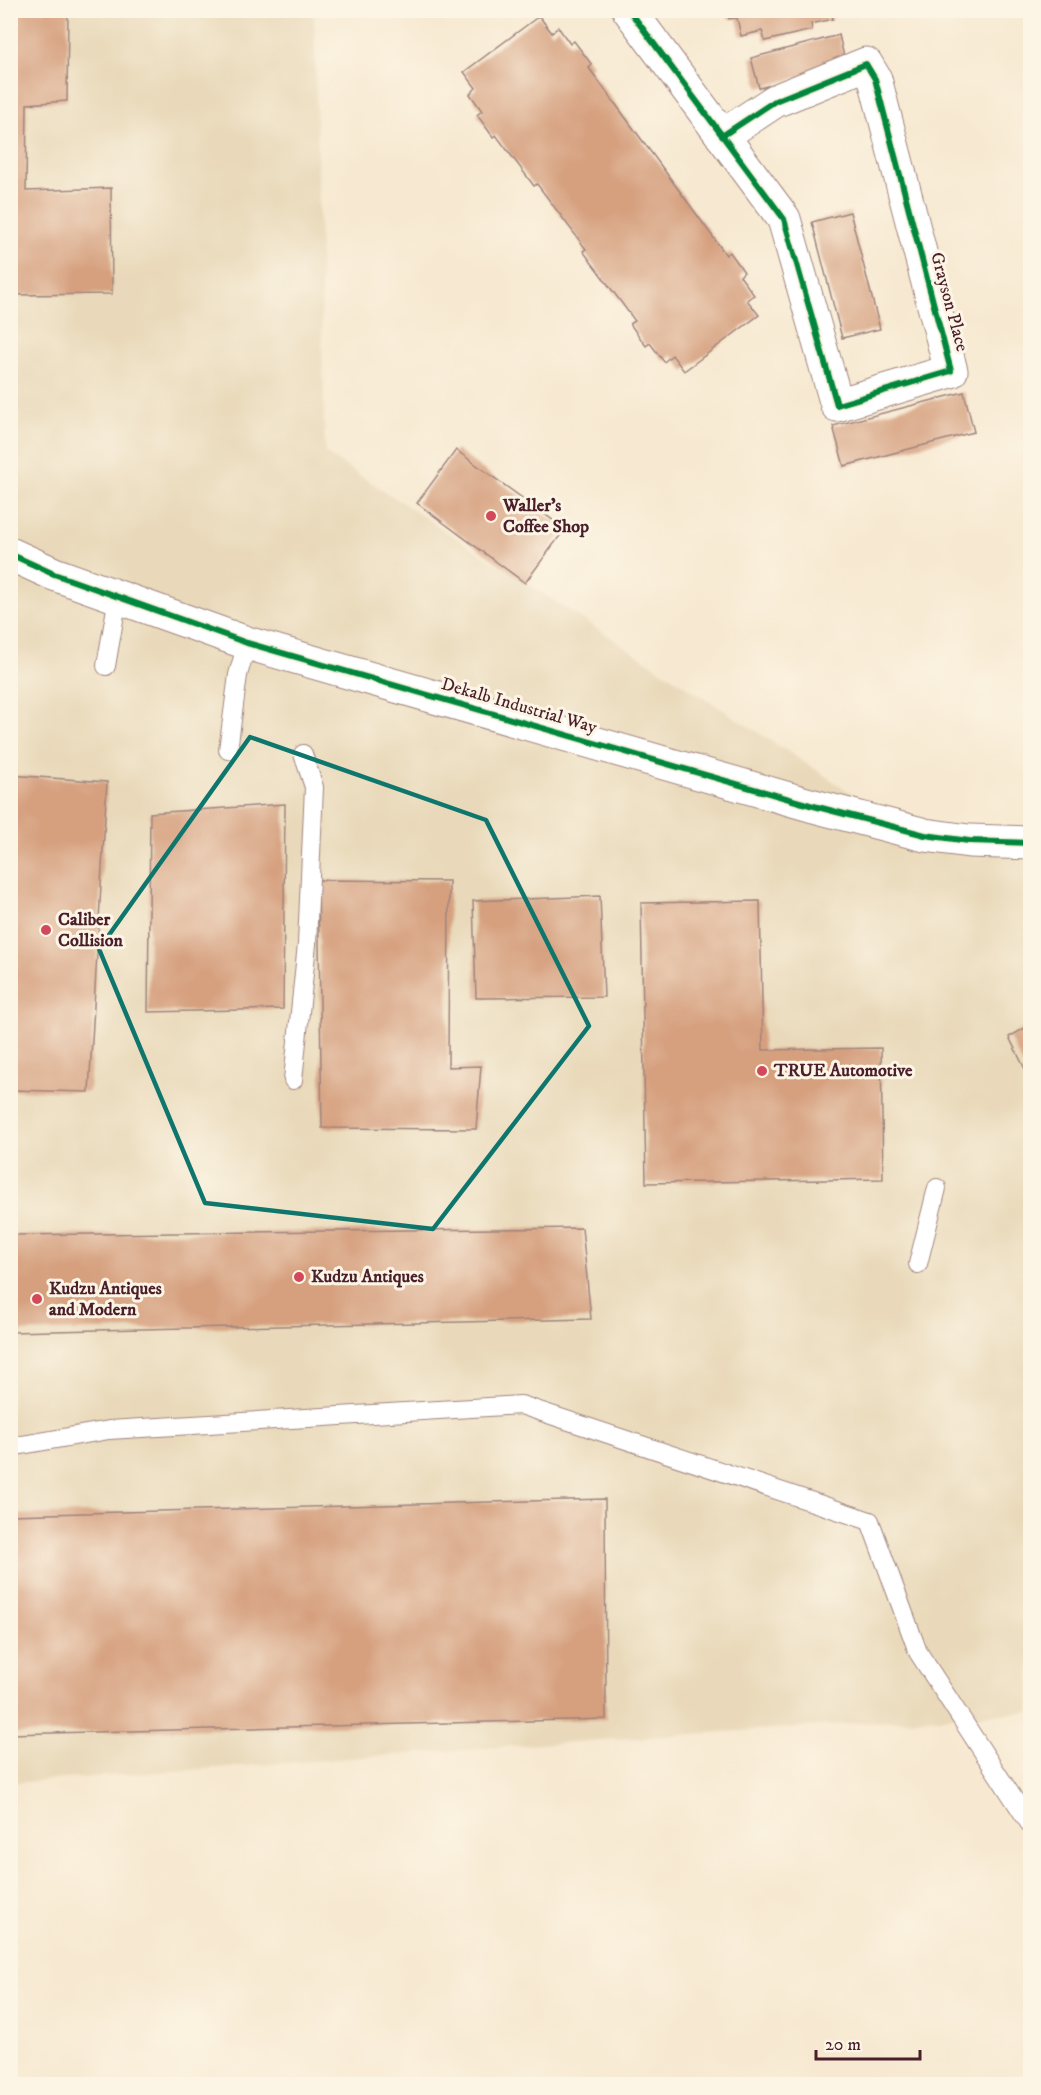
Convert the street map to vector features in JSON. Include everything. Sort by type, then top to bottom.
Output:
[{"type":"street","name":"Grayson Place","points":[[629,10],[784,219],[837,405],[951,371],[875,79],[866,64],[775,101],[722,135]]},
{"type":"street","name":"Dekalb Industrial Way","points":[[10,554],[54,574],[247,643],[799,802],[914,832],[969,842],[1030,843]]},
{"type":"lane","points":[[106,666],[118,597]]},
{"type":"lane","points":[[228,750],[238,675],[247,643]]},
{"type":"lane","points":[[292,1080],[307,944],[314,787],[303,754]]},
{"type":"lane","points":[[918,1264],[937,1188]]},
{"type":"lane","points":[[10,1448],[109,1430],[521,1405],[870,1521],[918,1652],[1030,1824]]},
{"type":"highlighted area","points":[[250,737],[486,820],[589,1026],[433,1229],[205,1203],[99,949]]},
{"type":"shaded area","points":[[11,11],[314,11],[325,453],[943,852],[1030,841],[1030,1712],[528,1745],[11,1783]]},
{"type":"building","points":[[10,10],[68,10],[67,101],[27,104],[26,191],[111,188],[112,294],[10,295]]},
{"type":"building","points":[[727,10],[831,10],[833,19],[811,24],[812,30],[765,41],[762,31],[741,36],[737,18],[729,19]]},
{"type":"building","points":[[539,16],[552,33],[558,27],[570,44],[574,41],[592,65],[589,68],[726,255],[730,252],[744,272],[740,276],[754,295],[747,300],[759,315],[684,371],[672,355],[664,362],[650,343],[646,346],[630,324],[635,321],[583,251],[586,249],[537,184],[534,186],[496,135],[493,137],[477,115],[482,111],[470,94],[476,88],[464,72]]},
{"type":"building","points":[[839,35],[846,65],[759,88],[751,58]]},
{"type":"building","points":[[850,212],[880,329],[842,338],[812,222]]},
{"type":"building","points":[[964,392],[974,432],[844,466],[833,426]]},
{"type":"building","name":"Waller's Coffee Shop","points":[[456,450],[565,529],[525,583],[417,503]]},
{"type":"building","points":[[10,775],[107,782],[89,1092],[10,1090]]},
{"type":"building","points":[[285,804],[283,1009],[148,1012],[150,813]]},
{"type":"building","points":[[318,880],[449,881],[448,1067],[481,1066],[476,1129],[322,1128]]},
{"type":"building","points":[[600,896],[604,997],[476,998],[473,901]]},
{"type":"building","points":[[760,901],[763,1050],[881,1048],[883,1179],[646,1183],[641,903]]},
{"type":"building","points":[[1030,1025],[1030,1079],[1009,1037]]},
{"type":"building","name":"Kudzu Antiques","points":[[582,1228],[591,1319],[10,1332],[10,1235]]},
{"type":"building","points":[[605,1499],[606,1719],[10,1734],[10,1515]]},
{"type":"cycle path","points":[[629,10],[784,219],[837,405],[951,371],[875,79],[866,64],[775,101],[722,136]]},
{"type":"cycle path","points":[[10,554],[54,574],[247,643],[810,805],[925,835],[969,841],[1030,843]]},
{"type":"place","name":"Waller's Coffee Shop","points":[[491,516]]},
{"type":"place","name":"Caliber Collision","points":[[46,930]]},
{"type":"place","name":"TRUE Automotive","points":[[762,1071]]},
{"type":"place","name":"Kudzu Antiques","points":[[299,1277]]},
{"type":"place","name":"Kudzu Antiques and Modern","points":[[37,1299]]}]
